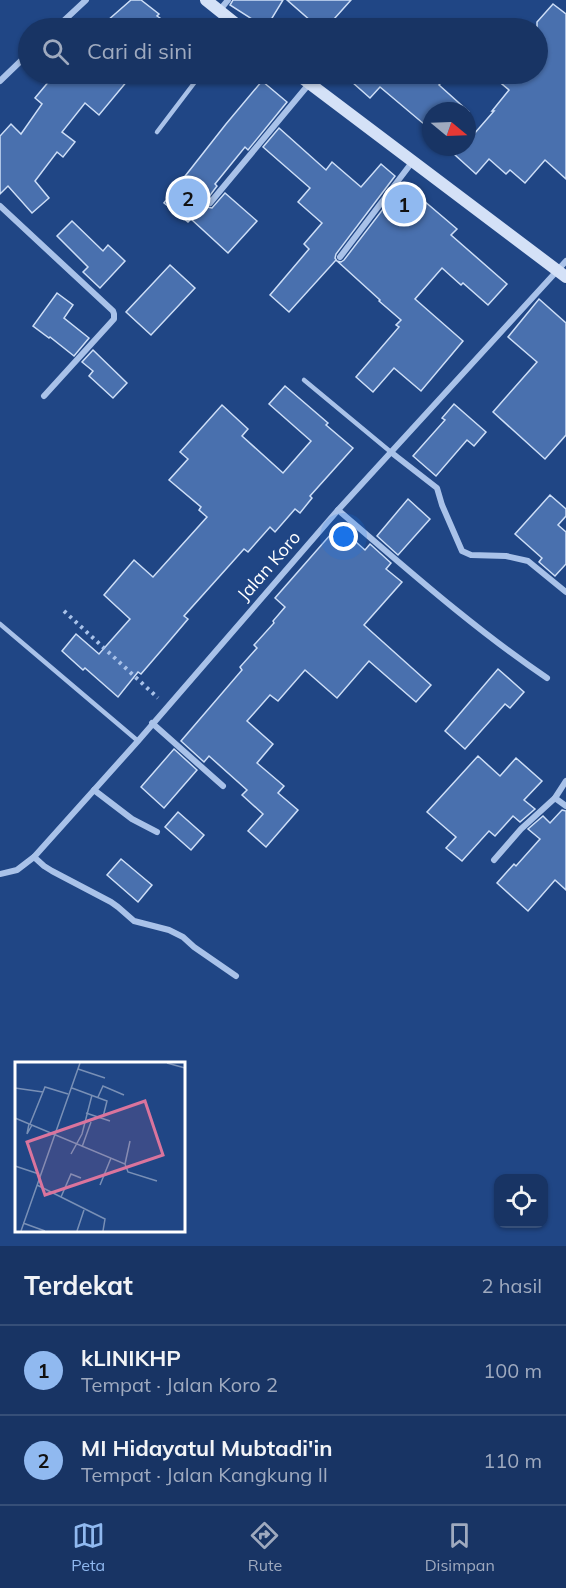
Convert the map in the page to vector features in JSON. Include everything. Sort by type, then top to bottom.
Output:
[{"type":"main road","points":[[206,0],[228,18]]},
{"type":"main road","points":[[309,84],[563,269]]},
{"type":"street","points":[[67,18],[86,0]]},
{"type":"street","points":[[219,10],[228,0]]},
{"type":"street","points":[[0,81],[18,64]]},
{"type":"street","points":[[210,203],[309,84]]},
{"type":"street","points":[[340,257],[413,160]]},
{"type":"street","points":[[0,206],[114,314],[114,320],[44,396]]},
{"type":"street","name":"Jalan Koro","points":[[0,874],[17,870],[34,857],[338,510],[563,269]]},
{"type":"street","points":[[392,453],[437,488],[462,551],[471,555],[506,556],[528,561],[566,592]]},
{"type":"street","points":[[338,510],[466,618],[547,678]]},
{"type":"street","points":[[153,723],[223,786]]},
{"type":"street","points":[[494,860],[555,798],[566,781]]},
{"type":"street","points":[[94,790],[132,819],[157,832]]},
{"type":"street","points":[[555,798],[566,806]]},
{"type":"street","points":[[34,857],[52,871],[118,906],[135,921],[169,930],[183,937],[236,976]]},
{"type":"lane","points":[[157,132],[193,84]]},
{"type":"lane","points":[[304,380],[392,453]]},
{"type":"lane","points":[[0,624],[138,741]]},
{"type":"path","points":[[64,611],[167,706]]},
{"type":"building","points":[[131,0],[141,0],[159,14],[157,16],[160,18],[110,18]]},
{"type":"building","points":[[233,0],[283,0],[272,18],[250,18],[230,5]]},
{"type":"building","points":[[287,0],[351,0],[335,18],[308,18]]},
{"type":"building","points":[[553,4],[566,14],[566,179],[545,160],[525,183],[510,170],[506,174],[489,159],[476,174],[456,156],[476,156],[476,132],[509,90],[502,84],[548,84],[548,18],[541,18]]},
{"type":"building","points":[[47,84],[125,84],[99,115],[85,103],[62,132],[75,142],[63,157],[57,152],[35,181],[49,198],[32,213],[8,186],[0,194],[0,136],[11,124],[21,134],[42,104],[35,98]]},
{"type":"building","points":[[259,84],[266,84],[287,102],[248,150],[245,147],[215,184],[217,186],[205,202],[207,207],[212,208],[225,193],[257,221],[228,253],[191,219],[188,222],[164,203]]},
{"type":"building","points":[[354,84],[440,84],[458,102],[422,102],[422,122],[380,87],[370,98]]},
{"type":"building","points":[[279,128],[326,170],[332,162],[361,187],[381,164],[395,176],[336,254],[337,261],[289,312],[270,295],[309,249],[304,244],[322,223],[298,202],[310,188],[263,147]]},
{"type":"building","points":[[403,183],[457,229],[451,235],[507,284],[488,305],[442,268],[415,299],[463,341],[421,391],[394,368],[373,392],[356,377],[399,327],[396,325],[401,320],[337,261],[344,260]]},
{"type":"building","points":[[72,221],[103,251],[108,245],[125,261],[100,288],[83,272],[88,267],[57,236]]},
{"type":"building","points":[[170,265],[195,288],[151,335],[126,312]]},
{"type":"building","points":[[57,293],[73,305],[64,318],[89,338],[74,356],[33,326]]},
{"type":"building","points":[[539,299],[566,323],[566,435],[545,459],[493,412],[537,362],[508,337]]},
{"type":"building","points":[[93,350],[127,383],[113,398],[89,376],[93,371],[82,362]]},
{"type":"building","points":[[285,386],[353,448],[310,496],[312,498],[300,513],[295,509],[275,532],[270,527],[248,552],[244,549],[184,616],[188,619],[166,645],[141,674],[138,672],[118,697],[62,651],[76,634],[99,654],[130,619],[104,595],[134,560],[153,577],[207,517],[199,510],[201,507],[169,480],[188,459],[180,452],[222,405],[248,429],[242,436],[283,473],[311,441],[269,404]]},
{"type":"building","points":[[454,404],[486,432],[474,446],[467,440],[436,476],[413,456],[445,420],[442,418]]},
{"type":"building","points":[[550,495],[566,509],[566,516],[558,525],[566,532],[566,564],[555,576],[539,562],[542,558],[515,534]]},
{"type":"building","points":[[408,499],[430,519],[398,555],[377,536]]},
{"type":"building","points":[[338,526],[365,550],[370,544],[391,563],[386,569],[402,582],[364,625],[431,685],[416,702],[369,661],[337,698],[305,670],[278,701],[270,695],[247,721],[273,744],[257,763],[284,786],[278,793],[298,810],[266,847],[248,831],[263,814],[242,795],[247,790],[209,756],[204,762],[181,741],[242,670],[240,667],[257,648],[254,645],[285,607],[275,598]]},
{"type":"building","points":[[498,669],[524,692],[510,708],[505,704],[465,749],[445,731]]},
{"type":"building","points":[[174,749],[197,770],[164,808],[141,787]]},
{"type":"building","points":[[478,756],[500,776],[516,758],[542,781],[524,800],[535,809],[520,822],[513,816],[495,836],[489,831],[462,861],[446,848],[456,837],[427,812]]},
{"type":"building","points":[[562,810],[566,811],[566,890],[555,880],[528,911],[497,883],[540,839],[528,829],[543,816],[550,823]]},
{"type":"building","points":[[178,812],[204,835],[191,850],[165,827]]},
{"type":"building","points":[[121,859],[152,885],[138,902],[107,875]]},
{"type":"place","name":"MI Hidayatul Mubtadi'in","points":[[188,198]]},
{"type":"place","name":"kLINIKHP","points":[[404,204]]}]
